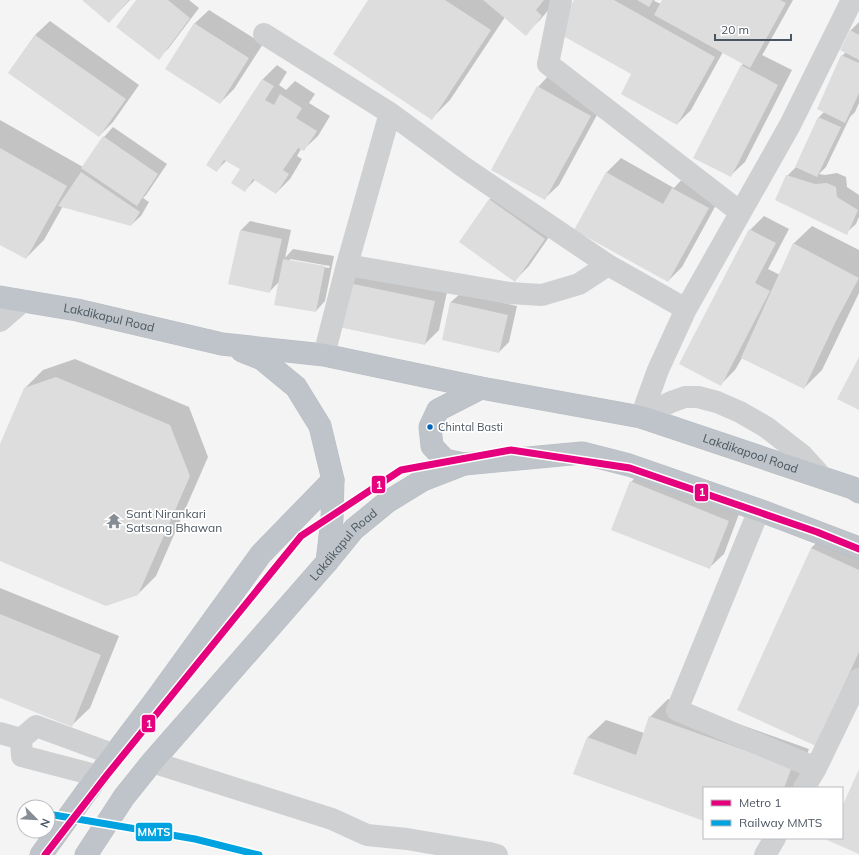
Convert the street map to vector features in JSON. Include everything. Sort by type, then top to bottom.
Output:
[{"type":"highway","name":"Lakdikapul Road","points":[[0,297],[77,310],[222,344],[324,355],[481,388],[641,417]]},
{"type":"highway","points":[[222,344],[262,359],[296,387],[320,426],[333,480],[332,519],[327,562]]},
{"type":"highway","points":[[464,464],[445,460],[432,446],[430,427],[438,410],[481,388]]},
{"type":"highway","name":"Lakdikapool Road","points":[[641,417],[822,477],[853,488],[859,492]]},
{"type":"highway","name":"Lakdikapul Road","points":[[86,855],[124,797],[152,762],[327,562],[354,529],[387,502],[424,480],[464,464],[582,453],[628,464],[758,510]]},
{"type":"highway","points":[[41,855],[261,554],[333,480]]},
{"type":"highway","points":[[758,510],[859,548]]},
{"type":"street","points":[[561,0],[548,64],[740,212]]},
{"type":"street","points":[[641,417],[658,370],[686,309],[790,125],[852,10]]},
{"type":"street","points":[[264,34],[390,113],[465,168],[608,265],[686,309]]},
{"type":"street","points":[[324,355],[390,113]]},
{"type":"street","points":[[348,265],[509,293],[542,295],[579,284],[608,265]]},
{"type":"street","points":[[0,321],[23,301]]},
{"type":"street","points":[[641,417],[671,402],[685,397],[698,397],[717,402],[740,412],[766,427],[802,455],[822,477]]},
{"type":"street","points":[[758,510],[677,710],[816,768]]},
{"type":"street","points":[[805,787],[816,768],[859,679]]},
{"type":"street","points":[[21,739],[36,726],[115,755]]},
{"type":"street","points":[[0,733],[21,739]]},
{"type":"street","points":[[21,739],[22,756],[97,778]]},
{"type":"street","points":[[152,762],[332,819],[367,835],[407,839],[497,855]]},
{"type":"street","points":[[765,855],[774,839]]},
{"type":"building","points":[[82,0],[129,0],[109,23]]},
{"type":"building","points":[[136,0],[168,0],[190,18],[159,60],[116,27]]},
{"type":"building","points":[[368,0],[445,0],[491,30],[432,120],[333,54]]},
{"type":"building","points":[[483,0],[544,0],[536,10],[542,16],[526,36]]},
{"type":"building","points":[[574,0],[614,0],[715,57],[677,125],[621,94],[631,74],[556,32]]},
{"type":"building","points":[[637,0],[653,0],[649,7]]},
{"type":"building","points":[[662,0],[780,0],[786,3],[750,68],[654,15]]},
{"type":"building","points":[[194,23],[249,58],[220,104],[165,69]]},
{"type":"building","points":[[850,30],[859,35],[859,60],[840,50]]},
{"type":"building","points":[[35,35],[126,99],[99,137],[8,73]]},
{"type":"building","points":[[841,55],[859,63],[859,93],[845,123],[817,109]]},
{"type":"building","points":[[741,65],[778,85],[731,177],[693,158]]},
{"type":"building","points":[[262,79],[274,86],[265,100],[274,105],[280,94],[302,108],[296,118],[317,131],[304,151],[298,148],[283,170],[289,174],[276,194],[253,179],[245,192],[231,183],[240,169],[224,160],[217,172],[206,165]]},
{"type":"building","points":[[537,86],[591,116],[545,200],[491,170]]},
{"type":"building","points":[[818,117],[841,127],[817,177],[795,167]]},
{"type":"building","points":[[103,136],[158,174],[137,206],[81,168]]},
{"type":"building","points":[[0,148],[67,186],[26,259],[0,245]]},
{"type":"building","points":[[81,172],[140,212],[131,226],[58,206]]},
{"type":"building","points":[[606,172],[663,204],[672,188],[709,208],[668,282],[574,230]]},
{"type":"building","points":[[786,175],[815,184],[827,183],[836,187],[837,197],[858,210],[847,235],[775,200]]},
{"type":"building","points":[[489,199],[545,239],[515,282],[459,242]]},
{"type":"building","points":[[749,229],[776,243],[755,283],[770,291],[721,386],[679,364]]},
{"type":"building","points":[[240,230],[282,239],[270,293],[228,284]]},
{"type":"building","points":[[793,243],[859,278],[836,321],[804,389],[741,358]]},
{"type":"building","points":[[283,259],[325,266],[316,312],[274,305]]},
{"type":"building","points":[[344,282],[435,301],[425,345],[334,326]]},
{"type":"building","points":[[450,302],[508,315],[499,353],[442,340]]},
{"type":"building","points":[[859,357],[859,410],[837,399]]},
{"type":"building","points":[[56,377],[170,425],[190,476],[138,595],[106,606],[0,561],[0,444],[24,388]]},
{"type":"building","points":[[630,481],[729,521],[710,569],[611,530]]},
{"type":"building","points":[[811,548],[859,570],[859,652],[816,746],[737,710]]},
{"type":"building","points":[[0,614],[101,655],[72,727],[0,698]]},
{"type":"building","points":[[649,716],[792,767],[784,787],[703,787],[703,821],[573,774],[587,737],[636,755]]},
{"type":"building","points":[[859,769],[859,854],[827,840],[843,839],[843,805]]},
{"type":"metro line","name":"1","points":[[45,855],[107,775],[301,536],[401,470],[511,450],[630,468],[817,532],[859,549]]},
{"type":"rail line","name":"MMTS","points":[[56,815],[195,839],[259,855]]},
{"type":"place","name":"Chintal Basti","points":[[430,427]]},
{"type":"place","name":"Sant Nirankari Satsang Bhawan","points":[[114,521]]}]
